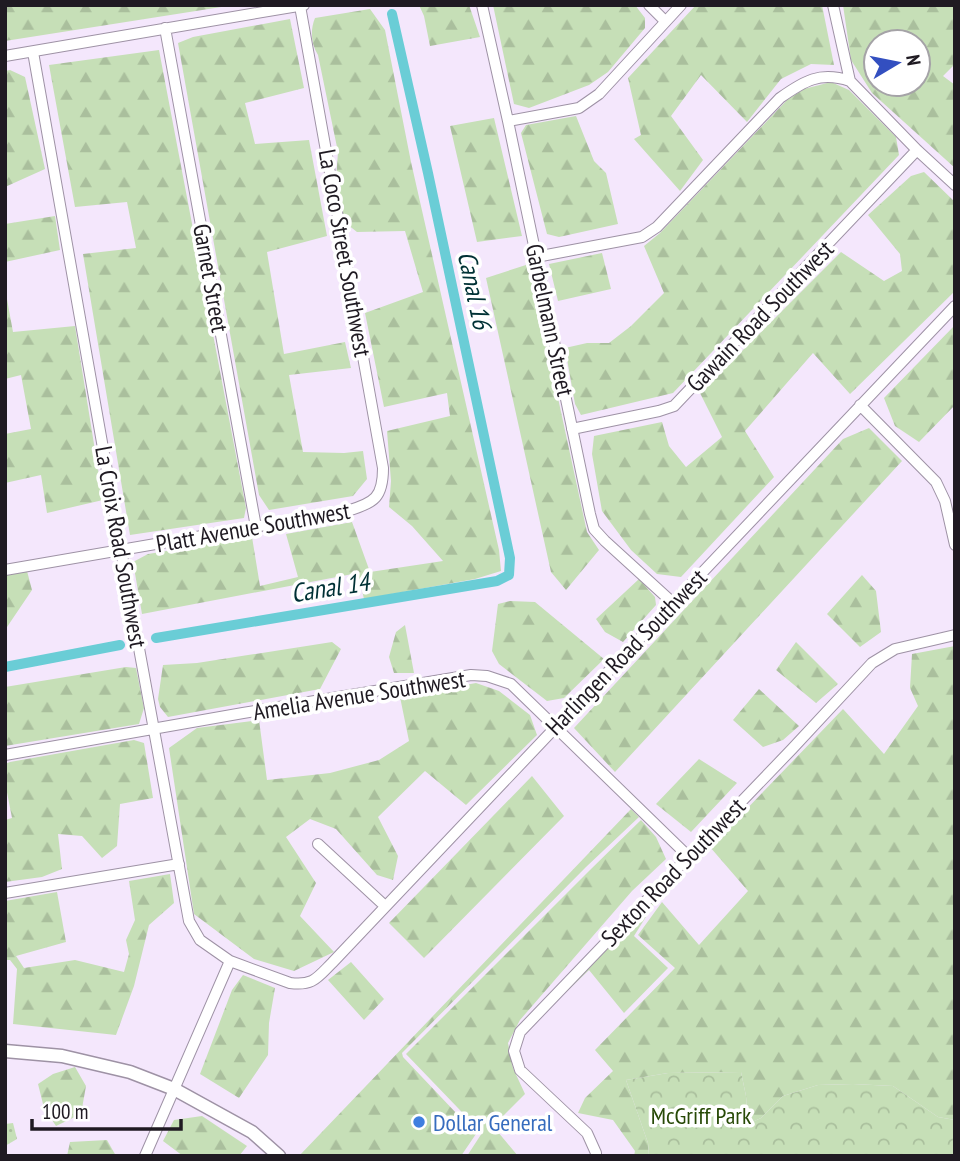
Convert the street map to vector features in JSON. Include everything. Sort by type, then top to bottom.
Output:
[{"type":"street","name":"Garbelmann Street","points":[[482,5],[594,528],[673,603]]},
{"type":"street","points":[[649,5],[665,21]]},
{"type":"street","points":[[508,121],[579,108],[599,94],[681,5]]},
{"type":"street","points":[[833,5],[850,81]]},
{"type":"street","points":[[5,56],[302,6]]},
{"type":"street","name":"La Coco Street Southwest","points":[[302,6],[383,468],[383,484],[375,499]]},
{"type":"street","name":"Garnet Street","points":[[165,28],[256,527]]},
{"type":"street","name":"La Croix Road Southwest","points":[[33,51],[189,921],[200,940],[230,961],[290,983]]},
{"type":"street","points":[[536,257],[642,237],[657,227],[780,98],[799,85],[818,78],[835,76],[850,81],[955,185]]},
{"type":"street","name":"Gawain Road Southwest","points":[[572,429],[674,406],[917,150]]},
{"type":"street","name":"Harlingen Road Southwest","points":[[290,983],[314,981],[955,306]]},
{"type":"street","points":[[860,405],[936,482],[946,501],[955,545]]},
{"type":"street","name":"Platt Avenue Southwest","points":[[5,570],[347,511],[362,507],[375,499]]},
{"type":"street","name":"Sexton Road Southwest","points":[[596,1156],[587,1133],[520,1070],[514,1051],[520,1032],[872,663],[895,649],[955,635]]},
{"type":"street","name":"Amelia Avenue Southwest","points":[[5,755],[243,713],[471,676],[487,676],[511,684],[688,856]]},
{"type":"street","points":[[318,844],[385,906]]},
{"type":"street","points":[[5,893],[179,864]]},
{"type":"street","points":[[145,1156],[230,961]]},
{"type":"street","points":[[5,1051],[62,1056],[130,1072],[174,1089],[252,1132],[279,1156]]},
{"type":"green space","points":[[5,5],[234,5],[5,41]]},
{"type":"green space","points":[[419,5],[469,5],[480,37],[430,46]]},
{"type":"green space","points":[[493,5],[635,5],[645,18],[645,28],[608,72],[589,85],[529,108],[514,104]]},
{"type":"green space","points":[[696,5],[822,5],[834,65],[811,64],[781,79],[747,122],[701,75],[671,116],[703,160],[680,191],[634,139],[641,135],[628,78]]},
{"type":"green space","points":[[843,5],[955,5],[955,64],[943,76],[955,85],[955,168],[878,98],[932,98],[932,28],[862,28],[862,77],[851,60]]},
{"type":"green space","points":[[370,9],[385,30],[411,162],[499,550],[501,571],[475,579],[364,599],[358,573],[142,614],[133,562],[148,554],[252,537],[260,586],[298,577],[286,534],[352,522],[370,572],[443,561],[412,526],[389,507],[391,481],[387,431],[450,416],[447,393],[384,407],[365,313],[423,292],[405,231],[357,232],[343,221],[336,180],[338,152],[312,37],[315,18]]},
{"type":"green space","points":[[290,19],[304,88],[245,103],[255,144],[309,140],[327,236],[267,252],[284,354],[345,342],[351,368],[289,375],[303,452],[363,451],[367,479],[353,496],[269,510],[259,495],[178,43],[193,37]]},
{"type":"green space","points":[[159,50],[246,508],[244,518],[130,535],[83,254],[136,248],[127,202],[75,207],[49,65]]},
{"type":"green space","points":[[10,70],[25,77],[45,169],[5,187],[5,71]]},
{"type":"green space","points":[[831,82],[849,90],[896,137],[899,155],[673,393],[581,415],[575,404],[565,348],[587,343],[609,343],[631,326],[664,293],[644,246],[660,233],[787,100],[804,89]]},
{"type":"green space","points":[[576,116],[594,161],[606,173],[618,224],[559,237],[547,234],[521,133],[526,125]]},
{"type":"green space","points":[[494,118],[522,236],[477,242],[450,126]]},
{"type":"green space","points":[[924,172],[955,202],[955,291],[850,394],[813,353],[745,431],[774,477],[681,577],[657,574],[631,550],[602,511],[592,454],[594,436],[662,422],[669,446],[686,467],[722,437],[700,393],[841,252],[884,281],[902,271],[900,254],[868,215],[911,176]]},
{"type":"green space","points":[[55,216],[60,250],[5,262],[5,224]]},
{"type":"green space","points":[[602,253],[611,289],[558,301],[549,264]]},
{"type":"green space","points":[[529,264],[587,532],[599,550],[566,590],[551,572],[486,278]]},
{"type":"green space","points":[[5,288],[13,332],[75,326],[103,500],[47,513],[41,475],[5,483],[5,434],[31,429],[21,375],[5,379]]},
{"type":"green space","points":[[955,325],[955,405],[919,442],[895,426],[884,398]]},
{"type":"green space","points":[[869,428],[902,461],[615,772],[574,728],[843,439]]},
{"type":"green space","points":[[27,571],[32,590],[5,630],[5,575]]},
{"type":"green space","points":[[862,575],[876,591],[881,632],[860,647],[827,614]]},
{"type":"green space","points":[[639,579],[655,597],[656,605],[623,642],[605,632],[596,619]]},
{"type":"green space","points":[[510,601],[535,602],[604,659],[564,698],[547,701],[499,664],[492,651],[498,604]]},
{"type":"green space","points":[[405,625],[414,673],[394,673],[389,657],[396,632]]},
{"type":"green space","points":[[332,642],[341,649],[320,689],[168,717],[160,707],[158,699],[163,665],[197,663]]},
{"type":"green space","points":[[796,642],[838,684],[816,703],[776,670]]},
{"type":"green space","points":[[955,646],[955,1120],[938,1117],[893,1086],[853,1084],[818,1085],[783,1096],[761,1118],[748,1124],[741,1072],[668,1073],[626,1080],[648,1143],[649,1156],[634,1156],[635,1151],[613,1120],[578,1113],[585,1098],[613,1071],[595,1050],[675,968],[638,935],[662,902],[699,945],[748,891],[710,847],[843,709],[884,754],[918,706],[910,688],[912,654]]},
{"type":"green space","points":[[126,667],[136,668],[144,708],[139,724],[5,746],[5,687]]},
{"type":"green space","points":[[476,683],[499,691],[530,715],[537,735],[466,805],[425,771],[378,817],[398,856],[393,880],[377,875],[336,829],[310,819],[286,837],[316,883],[300,916],[334,952],[294,971],[254,959],[194,914],[169,748],[197,728],[259,720],[267,780],[330,773],[379,760],[409,741],[400,697]]},
{"type":"green space","points":[[759,689],[799,726],[783,740],[763,747],[733,720]]},
{"type":"green space","points":[[134,740],[144,743],[153,798],[120,804],[117,846],[102,858],[82,836],[58,834],[62,869],[42,877],[5,882],[5,820],[12,818],[5,782],[5,764]]},
{"type":"green space","points":[[699,759],[737,783],[691,832],[656,804]]},
{"type":"green space","points":[[532,776],[564,816],[424,958],[389,923]]},
{"type":"green space","points":[[631,809],[639,817],[402,1053],[476,1134],[461,1156],[299,1156]]},
{"type":"green space","points":[[641,820],[656,837],[666,859],[632,891],[520,1020],[508,1043],[513,1068],[525,1094],[493,1126],[518,1156],[467,1156],[482,1133],[406,1054]]},
{"type":"green space","points":[[170,874],[174,903],[149,925],[134,986],[116,1035],[13,1024],[17,969],[10,960],[5,960],[5,901],[57,892],[66,942],[16,956],[24,968],[75,960],[124,972],[129,954],[126,940],[135,920],[129,881]]},
{"type":"green space","points":[[664,888],[634,936],[668,968],[624,1013],[589,970],[556,1002]]},
{"type":"green space","points":[[351,962],[384,999],[364,1020],[328,980]]},
{"type":"green space","points":[[243,975],[275,988],[269,1023],[268,1055],[239,1098],[200,1074],[232,990]]},
{"type":"green space","points":[[75,1067],[86,1086],[81,1114],[56,1126],[44,1108],[38,1084],[53,1074]]},
{"type":"green space","name":"McGriff Park","points":[[741,1072],[748,1124],[761,1118],[783,1096],[818,1085],[893,1086],[938,1117],[955,1120],[955,1156],[649,1156],[648,1143],[626,1080],[668,1073]]},
{"type":"green space","points":[[202,1116],[247,1146],[239,1156],[183,1156],[163,1141],[174,1120]]},
{"type":"green space","points":[[13,1123],[17,1139],[5,1146],[5,1124]]},
{"type":"green space","points":[[107,1140],[116,1156],[67,1156],[70,1142]]},
{"type":"waterway","name":"Canal 16","points":[[156,638],[497,581],[509,575],[510,558],[392,14]]},
{"type":"waterway","name":"Canal 14","points":[[5,667],[120,645]]},
{"type":"place","name":"Dollar General","points":[[419,1122]]}]
